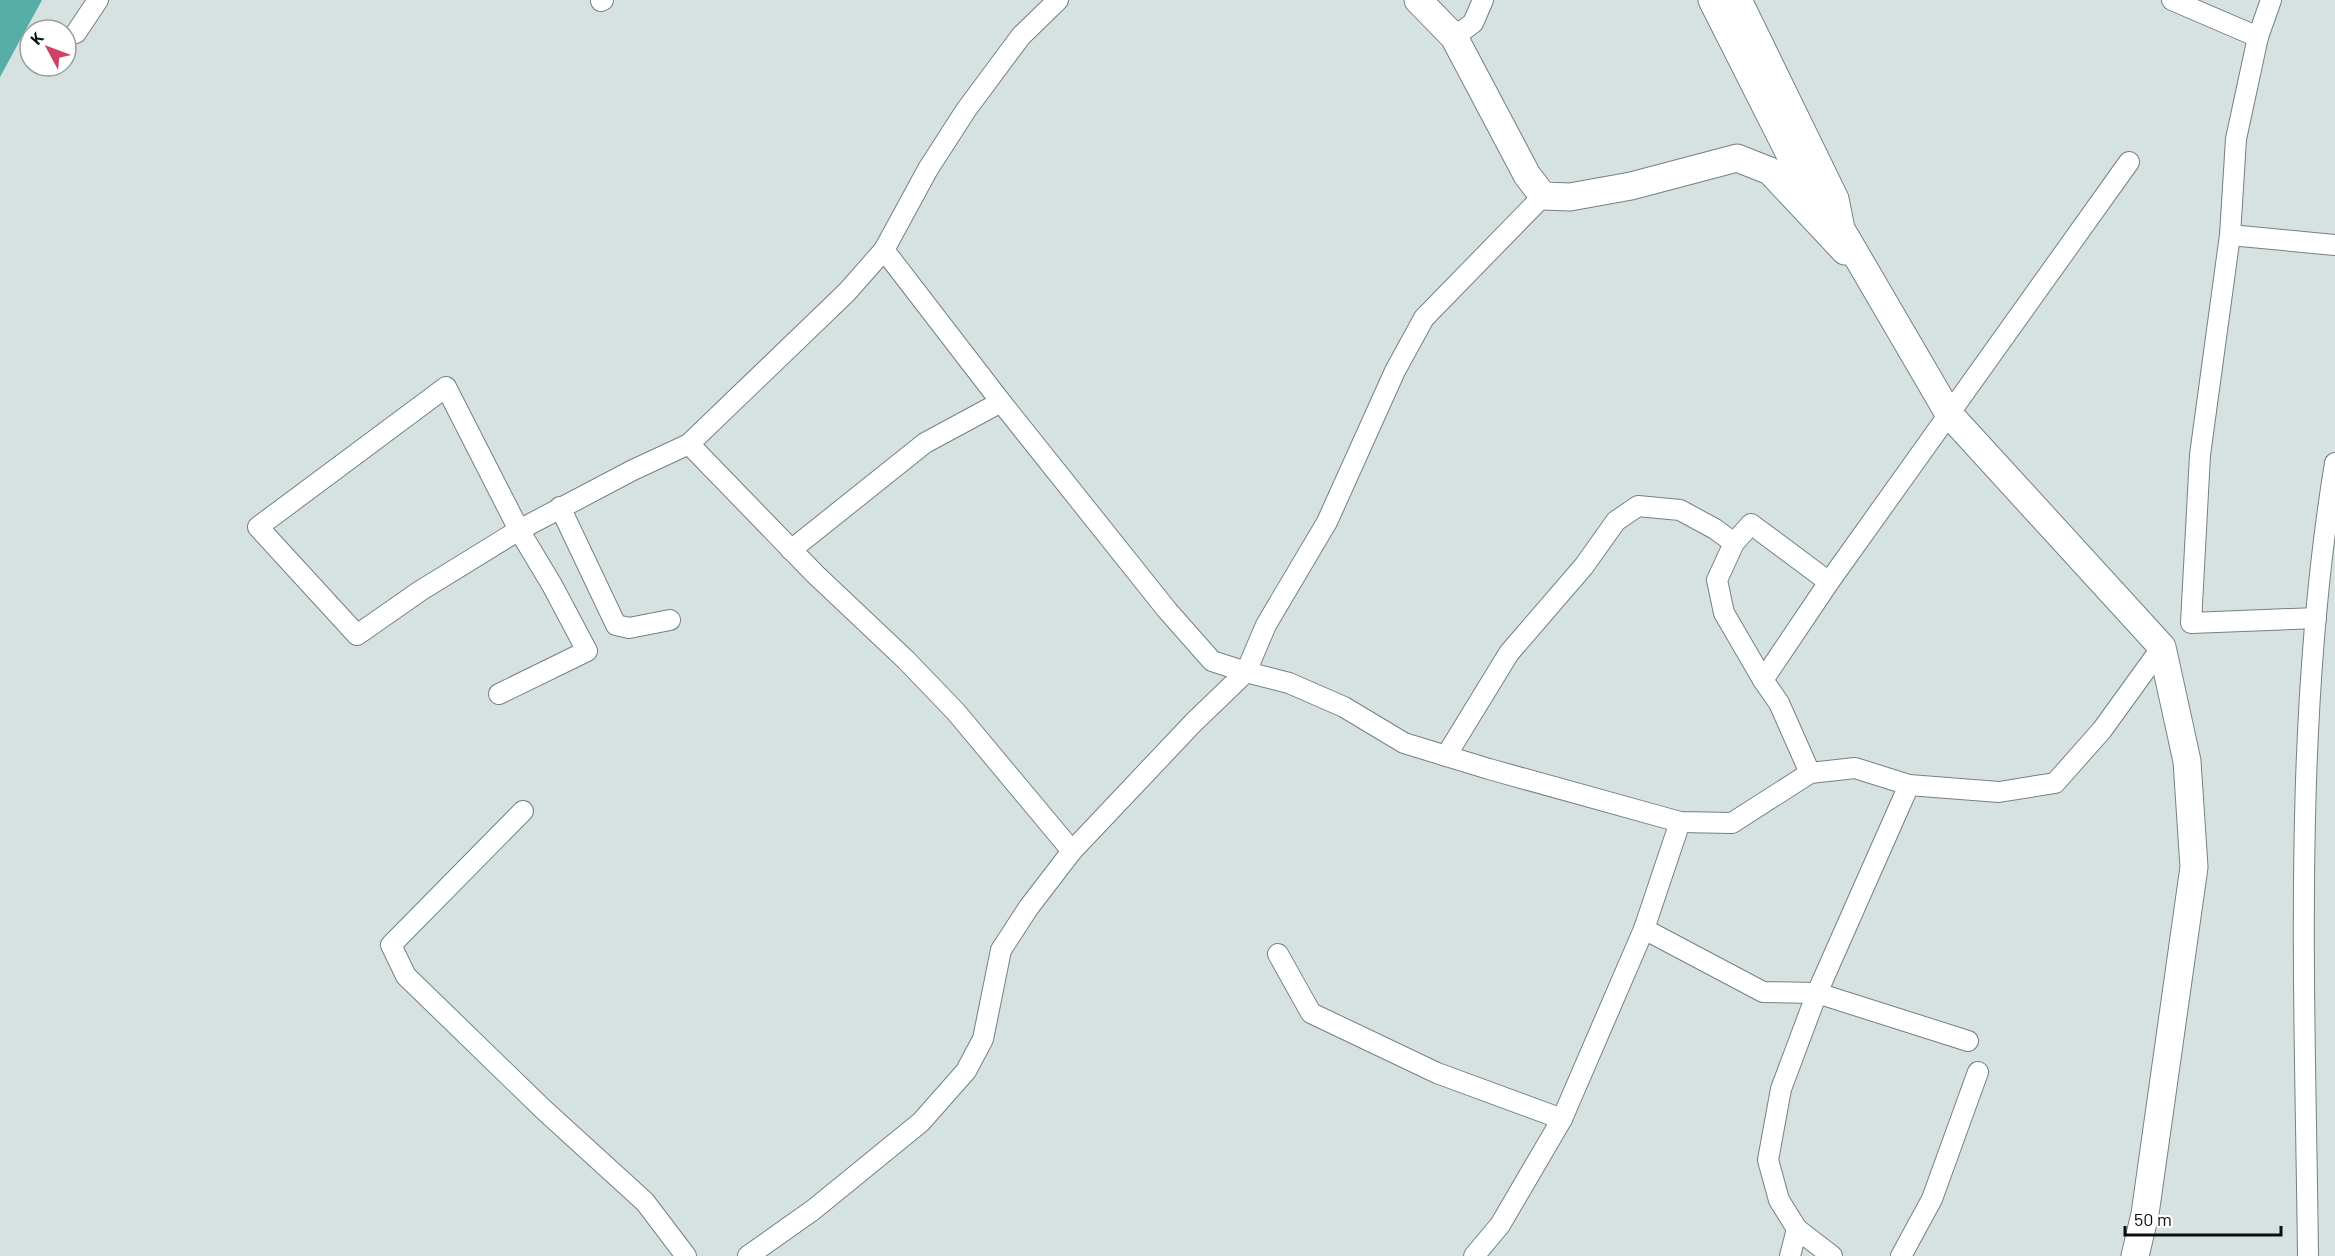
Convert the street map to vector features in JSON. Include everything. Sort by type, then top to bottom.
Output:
[{"type":"main road","points":[[1418,0],[1454,37],[1527,176],[1543,196],[1570,197],[1610,190],[1737,158],[1770,171],[1866,274]]},
{"type":"main road","points":[[1712,0],[1817,210],[1841,229]]},
{"type":"main road","points":[[1738,0],[1835,199],[1841,229],[1949,414],[2162,647],[2187,761],[2194,867],[2147,1202],[2135,1256]]},
{"type":"street","points":[[78,30],[98,0]]},
{"type":"street","points":[[499,694],[588,651],[519,530],[446,387],[258,526],[357,635],[420,591],[519,530],[633,470],[689,444],[840,299],[884,250],[928,169],[966,110],[1021,36],[1058,0]]},
{"type":"street","points":[[1454,37],[1473,23],[1484,0]]},
{"type":"street","points":[[2172,0],[2258,37]]},
{"type":"street","points":[[2271,0],[2258,37],[2236,139],[2230,235],[2200,455],[2191,623],[2316,618]]},
{"type":"street","points":[[1763,680],[1829,582],[2129,162]]},
{"type":"street","points":[[748,1256],[813,1210],[921,1122],[966,1071],[983,1039],[1001,950],[1029,907],[1072,851],[1246,672],[1266,625],[1327,522],[1395,371],[1424,318],[1543,196]]},
{"type":"street","points":[[2230,235],[2335,245]]},
{"type":"street","points":[[884,250],[1000,402],[1167,610],[1212,661],[1289,683],[1344,707],[1404,743],[1680,822],[1732,823],[1810,773],[1855,768],[1909,785],[1999,792],[2055,783],[2102,730],[2162,647]]},
{"type":"street","points":[[791,550],[925,443],[1000,402]]},
{"type":"street","points":[[689,444],[791,550],[906,660],[956,712],[1072,851]]},
{"type":"street","points":[[2308,1256],[2304,971],[2305,780],[2316,618],[2335,463]]},
{"type":"street","points":[[1446,756],[1509,653],[1584,566],[1616,521],[1638,506],[1680,510],[1715,529],[1734,543]]},
{"type":"street","points":[[560,507],[616,625],[629,628],[670,620]]},
{"type":"street","points":[[1810,773],[1779,703],[1724,613],[1718,580],[1734,543],[1751,524],[1829,582]]},
{"type":"street","points":[[1832,1256],[1797,1229],[1779,1200],[1768,1160],[1781,1089],[1817,993],[1909,785]]},
{"type":"street","points":[[523,811],[390,945],[406,976],[543,1109],[645,1202],[686,1256]]},
{"type":"street","points":[[1474,1256],[1500,1226],[1562,1119],[1644,929],[1680,822]]},
{"type":"street","points":[[1644,929],[1763,992],[1817,993],[1968,1041]]},
{"type":"street","points":[[1278,954],[1311,1013],[1437,1073],[1562,1119]]},
{"type":"street","points":[[1901,1256],[1932,1199],[1978,1072]]},
{"type":"street","points":[[1790,1256],[1797,1229]]},
{"type":"shaded area","points":[[0,0],[42,0],[32,18],[18,18],[18,44],[0,77]]}]
